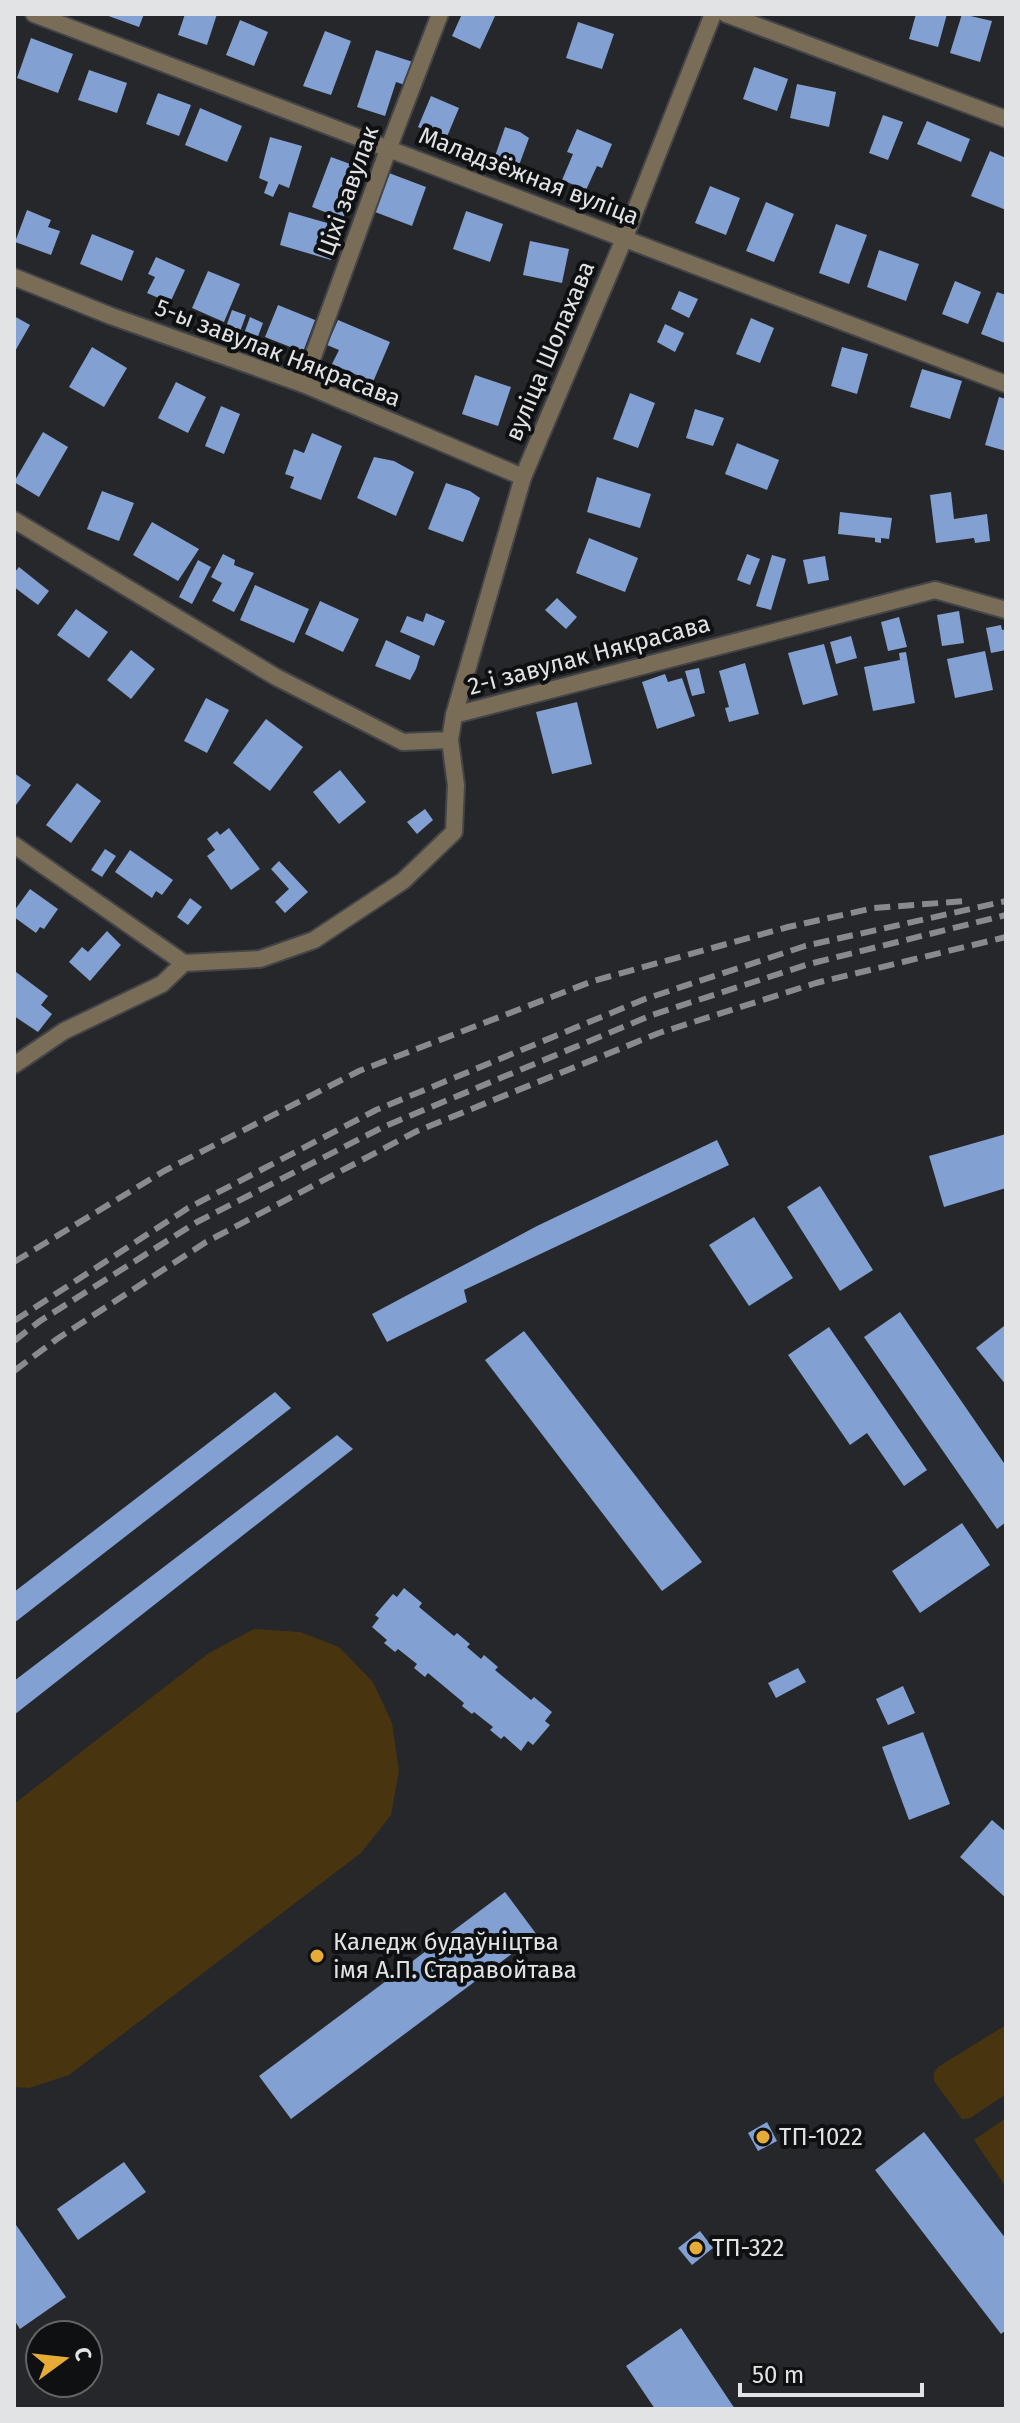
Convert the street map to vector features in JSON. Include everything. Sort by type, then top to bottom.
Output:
[{"type":"street","name":"Маладзёжная вуліца","points":[[34,14],[1006,384]]},
{"type":"street","name":"Ціхі завулак","points":[[303,384],[440,14]]},
{"type":"street","name":"вуліца Шолахава","points":[[454,715],[523,477],[624,239],[713,14]]},
{"type":"street","points":[[726,14],[1006,119]]},
{"type":"street","name":"5-ы завулак Някрасава","points":[[14,277],[111,316],[303,384],[523,477]]},
{"type":"street","points":[[14,520],[276,677],[403,742],[450,740]]},
{"type":"street","name":"2-і завулак Някрасава","points":[[184,963],[260,959],[314,940],[403,881],[454,832],[456,785],[450,740],[454,715],[935,590],[1006,610]]},
{"type":"street","points":[[14,845],[184,963],[162,984],[64,1031],[14,1065]]},
{"type":"shaded area","points":[[254,1629],[300,1632],[339,1647],[373,1682],[392,1723],[399,1771],[391,1815],[361,1853],[69,2075],[29,2088],[14,2087],[14,1804],[209,1653]]},
{"type":"shaded area","points":[[1006,2025],[1006,2094],[970,2118],[962,2119],[934,2081],[934,2073],[938,2067]]},
{"type":"shaded area","points":[[1006,2118],[1006,2187],[974,2140]]},
{"type":"building","points":[[103,14],[144,14],[139,27]]},
{"type":"building","points":[[185,14],[217,14],[207,45],[178,35]]},
{"type":"building","points":[[462,14],[496,14],[480,49],[452,36]]},
{"type":"building","points":[[916,14],[947,14],[938,47],[909,39]]},
{"type":"building","points":[[962,14],[992,21],[980,62],[950,53]]},
{"type":"building","points":[[240,20],[268,32],[254,66],[226,55]]},
{"type":"building","points":[[578,22],[614,34],[602,69],[566,58]]},
{"type":"building","points":[[325,31],[351,41],[331,95],[303,86]]},
{"type":"building","points":[[31,38],[73,54],[58,93],[17,78]]},
{"type":"building","points":[[376,50],[413,62],[405,85],[396,82],[385,116],[357,107]]},
{"type":"building","points":[[754,67],[788,79],[777,111],[743,99]]},
{"type":"building","points":[[89,70],[127,83],[117,113],[78,100]]},
{"type":"building","points":[[797,84],[836,92],[829,127],[790,118]]},
{"type":"building","points":[[158,93],[191,105],[179,136],[146,124]]},
{"type":"building","points":[[431,96],[459,108],[446,139],[418,127]]},
{"type":"building","points":[[200,108],[242,126],[227,162],[185,145]]},
{"type":"building","points":[[883,115],[903,122],[888,160],[869,153]]},
{"type":"building","points":[[927,121],[970,139],[961,162],[917,144]]},
{"type":"building","points":[[505,127],[529,138],[518,168],[494,159]]},
{"type":"building","points":[[577,129],[612,144],[602,168],[597,166],[586,190],[562,180],[573,154],[567,152]]},
{"type":"building","points":[[270,137],[302,146],[289,188],[279,184],[273,197],[264,193],[268,182],[259,178]]},
{"type":"building","points":[[990,151],[1006,158],[1006,210],[971,196]]},
{"type":"building","points":[[331,157],[361,168],[343,219],[312,207]]},
{"type":"building","points":[[389,173],[426,187],[412,226],[375,212]]},
{"type":"building","points":[[710,186],[740,198],[726,235],[695,223]]},
{"type":"building","points":[[766,202],[794,214],[774,262],[746,251]]},
{"type":"building","points":[[27,210],[51,220],[48,227],[60,231],[51,255],[15,242]]},
{"type":"building","points":[[466,211],[503,224],[490,262],[453,249]]},
{"type":"building","points":[[289,212],[341,227],[331,260],[280,245]]},
{"type":"building","points":[[836,224],[867,235],[849,284],[819,273]]},
{"type":"building","points":[[92,234],[134,251],[122,281],[80,264]]},
{"type":"building","points":[[530,241],[569,249],[562,283],[523,275]]},
{"type":"building","points":[[879,250],[919,264],[906,301],[867,287]]},
{"type":"building","points":[[156,257],[185,270],[170,303],[147,293],[155,277],[148,274]]},
{"type":"building","points":[[208,271],[240,284],[224,322],[192,308]]},
{"type":"building","points":[[955,281],[981,292],[968,324],[942,314]]},
{"type":"building","points":[[679,291],[698,299],[689,318],[671,309]]},
{"type":"building","points":[[997,292],[1006,295],[1005,343],[981,334]]},
{"type":"building","points":[[278,305],[315,320],[303,352],[265,337]]},
{"type":"building","points":[[232,310],[246,315],[237,340],[223,335]]},
{"type":"building","points":[[14,316],[30,325],[14,353]]},
{"type":"building","points":[[250,317],[263,323],[254,347],[241,342]]},
{"type":"building","points":[[751,318],[774,328],[760,363],[736,354]]},
{"type":"building","points":[[338,320],[390,342],[373,382],[332,364],[339,350],[327,345]]},
{"type":"building","points":[[665,324],[684,333],[675,352],[657,342]]},
{"type":"building","points":[[92,347],[127,368],[104,407],[69,387]]},
{"type":"building","points":[[842,347],[868,354],[857,394],[831,386]]},
{"type":"building","points":[[922,369],[962,381],[950,419],[910,407]]},
{"type":"building","points":[[475,375],[511,387],[498,426],[462,414]]},
{"type":"building","points":[[176,382],[206,397],[188,433],[158,418]]},
{"type":"building","points":[[630,393],[655,403],[638,448],[613,439]]},
{"type":"building","points":[[999,397],[1006,399],[1006,451],[985,445]]},
{"type":"building","points":[[221,406],[240,414],[224,454],[205,446]]},
{"type":"building","points":[[695,409],[724,418],[713,446],[686,438]]},
{"type":"building","points":[[43,432],[68,447],[39,497],[14,482]]},
{"type":"building","points":[[312,433],[342,446],[321,500],[290,488],[294,477],[285,474],[294,449],[304,453]]},
{"type":"building","points":[[737,443],[779,460],[767,490],[725,474]]},
{"type":"building","points":[[374,457],[394,461],[414,472],[396,516],[357,498]]},
{"type":"building","points":[[597,477],[651,494],[640,528],[587,512]]},
{"type":"building","points":[[446,483],[480,498],[463,542],[428,529]]},
{"type":"building","points":[[102,491],[134,503],[119,541],[87,529]]},
{"type":"building","points":[[951,492],[954,519],[987,514],[990,541],[975,543],[974,538],[936,543],[930,495]]},
{"type":"building","points":[[840,512],[892,518],[889,539],[881,538],[881,543],[875,542],[875,538],[838,534]]},
{"type":"building","points":[[152,522],[199,549],[178,581],[133,555]]},
{"type":"building","points":[[589,538],[638,558],[625,592],[576,573]]},
{"type":"building","points":[[223,554],[235,560],[234,565],[254,573],[234,612],[212,601],[222,583],[211,577]]},
{"type":"building","points":[[747,554],[760,559],[750,585],[737,580]]},
{"type":"building","points":[[772,555],[786,559],[771,610],[756,606]]},
{"type":"building","points":[[825,556],[829,580],[808,584],[803,560]]},
{"type":"building","points":[[198,560],[211,567],[192,604],[179,597]]},
{"type":"building","points":[[19,567],[49,591],[38,605],[14,587],[14,573]]},
{"type":"building","points":[[255,585],[309,609],[294,643],[240,620]]},
{"type":"building","points":[[557,598],[577,617],[566,629],[545,610]]},
{"type":"building","points":[[320,601],[359,619],[343,652],[305,634]]},
{"type":"building","points":[[76,609],[108,632],[89,658],[57,635]]},
{"type":"building","points":[[959,611],[964,643],[942,646],[937,615]]},
{"type":"building","points":[[426,613],[445,621],[434,646],[400,632],[407,616],[423,622]]},
{"type":"building","points":[[899,617],[907,647],[888,651],[881,622]]},
{"type":"building","points":[[1001,625],[1002,630],[1006,629],[1006,650],[991,653],[986,628]]},
{"type":"building","points":[[851,636],[857,658],[836,664],[830,642]]},
{"type":"building","points":[[386,640],[420,656],[410,680],[375,666]]},
{"type":"building","points":[[824,644],[838,695],[803,705],[788,653]]},
{"type":"building","points":[[131,650],[155,669],[131,699],[107,680]]},
{"type":"building","points":[[985,651],[993,690],[955,698],[947,659]]},
{"type":"building","points":[[906,652],[915,703],[873,711],[864,667],[900,660],[899,653]]},
{"type":"building","points":[[745,663],[759,714],[729,722],[725,708],[729,707],[719,671]]},
{"type":"building","points":[[699,668],[705,693],[692,696],[685,671]]},
{"type":"building","points":[[665,674],[668,682],[682,678],[695,716],[657,729],[642,682]]},
{"type":"building","points":[[206,698],[229,710],[207,753],[184,741]]},
{"type":"building","points":[[577,702],[592,764],[552,774],[536,712]]},
{"type":"building","points":[[266,719],[303,747],[270,791],[233,763]]},
{"type":"building","points":[[340,770],[366,802],[339,824],[313,792]]},
{"type":"building","points":[[14,773],[31,785],[16,805],[14,803]]},
{"type":"building","points":[[77,783],[101,801],[71,843],[46,825]]},
{"type":"building","points":[[425,809],[433,820],[417,834],[407,822]]},
{"type":"building","points":[[229,828],[260,869],[231,890],[207,856],[215,850],[207,839],[217,831],[220,835]]},
{"type":"building","points":[[105,849],[116,856],[102,877],[91,870]]},
{"type":"building","points":[[130,850],[173,880],[162,895],[156,891],[152,898],[115,872]]},
{"type":"building","points":[[279,861],[308,892],[285,913],[275,902],[289,889],[271,869]]},
{"type":"building","points":[[30,889],[58,909],[44,929],[40,927],[36,933],[14,917],[14,911]]},
{"type":"building","points":[[190,898],[202,907],[188,925],[177,917]]},
{"type":"building","points":[[107,931],[121,945],[90,981],[69,962],[82,947],[88,952]]},
{"type":"building","points":[[16,972],[48,996],[41,1005],[52,1014],[38,1032],[14,1016]]},
{"type":"building","points":[[1006,1134],[1006,1188],[944,1207],[929,1156]]},
{"type":"building","points":[[717,1140],[729,1165],[464,1290],[467,1302],[387,1342],[372,1314],[537,1226]]},
{"type":"building","points":[[820,1186],[873,1270],[840,1291],[787,1207]]},
{"type":"building","points":[[754,1217],[793,1278],[749,1306],[709,1245]]},
{"type":"building","points":[[900,1312],[1006,1466],[1006,1522],[997,1529],[864,1337]]},
{"type":"building","points":[[1004,1326],[1006,1329],[1006,1385],[976,1348]]},
{"type":"building","points":[[829,1327],[927,1470],[904,1486],[867,1433],[850,1445],[788,1355]]},
{"type":"building","points":[[524,1331],[702,1562],[662,1591],[485,1360]]},
{"type":"building","points":[[275,1392],[291,1408],[14,1623],[14,1592]]},
{"type":"building","points":[[337,1435],[353,1449],[14,1715],[14,1681]]},
{"type":"building","points":[[962,1523],[990,1565],[920,1613],[892,1571]]},
{"type":"building","points":[[404,1588],[422,1603],[419,1607],[454,1636],[457,1633],[481,1659],[484,1655],[498,1667],[495,1670],[531,1700],[534,1697],[552,1712],[545,1721],[550,1725],[533,1745],[528,1741],[521,1751],[504,1736],[501,1739],[490,1730],[493,1727],[462,1706],[464,1703],[428,1673],[425,1677],[414,1668],[417,1664],[398,1649],[395,1652],[384,1643],[387,1640],[372,1627],[379,1618],[375,1615],[393,1594],[397,1597]]},
{"type":"building","points":[[798,1668],[806,1682],[776,1698],[768,1683]]},
{"type":"building","points":[[903,1686],[915,1713],[888,1725],[876,1699]]},
{"type":"building","points":[[923,1732],[950,1804],[909,1820],[882,1747]]},
{"type":"building","points":[[992,1820],[1006,1832],[1006,1898],[960,1857]]},
{"type":"building","points":[[505,1892],[537,1935],[291,2119],[259,2076]]},
{"type":"building","name":"ТП-1022","points":[[767,2122],[777,2141],[758,2151],[748,2133]]},
{"type":"building","points":[[924,2132],[1006,2239],[1006,2330],[1001,2334],[875,2170]]},
{"type":"building","points":[[124,2162],[146,2192],[78,2240],[57,2209]]},
{"type":"building","points":[[14,2222],[66,2297],[34,2319],[24,2319],[24,2326],[20,2329],[14,2320]]},
{"type":"building","name":"ТП-322","points":[[700,2231],[713,2248],[692,2265],[678,2248]]},
{"type":"building","points":[[681,2328],[735,2409],[655,2409],[626,2366]]},
{"type":"railway","points":[[14,1262],[164,1171],[359,1071],[593,981],[788,927],[874,908],[966,901]]},
{"type":"railway","points":[[14,1321],[188,1208],[376,1110],[645,999],[805,946],[1006,901]]},
{"type":"railway","points":[[14,1341],[40,1321],[197,1222],[383,1127],[652,1015],[809,964],[1006,915]]},
{"type":"railway","points":[[14,1371],[57,1339],[206,1242],[417,1131],[659,1033],[816,983],[1006,937]]},
{"type":"place","name":"Каледж будаўніцтва імя А.П. Старавойтава","points":[[317,1956]]},
{"type":"place","name":"ТП-1022","points":[[763,2137]]},
{"type":"place","name":"ТП-322","points":[[696,2248]]}]
